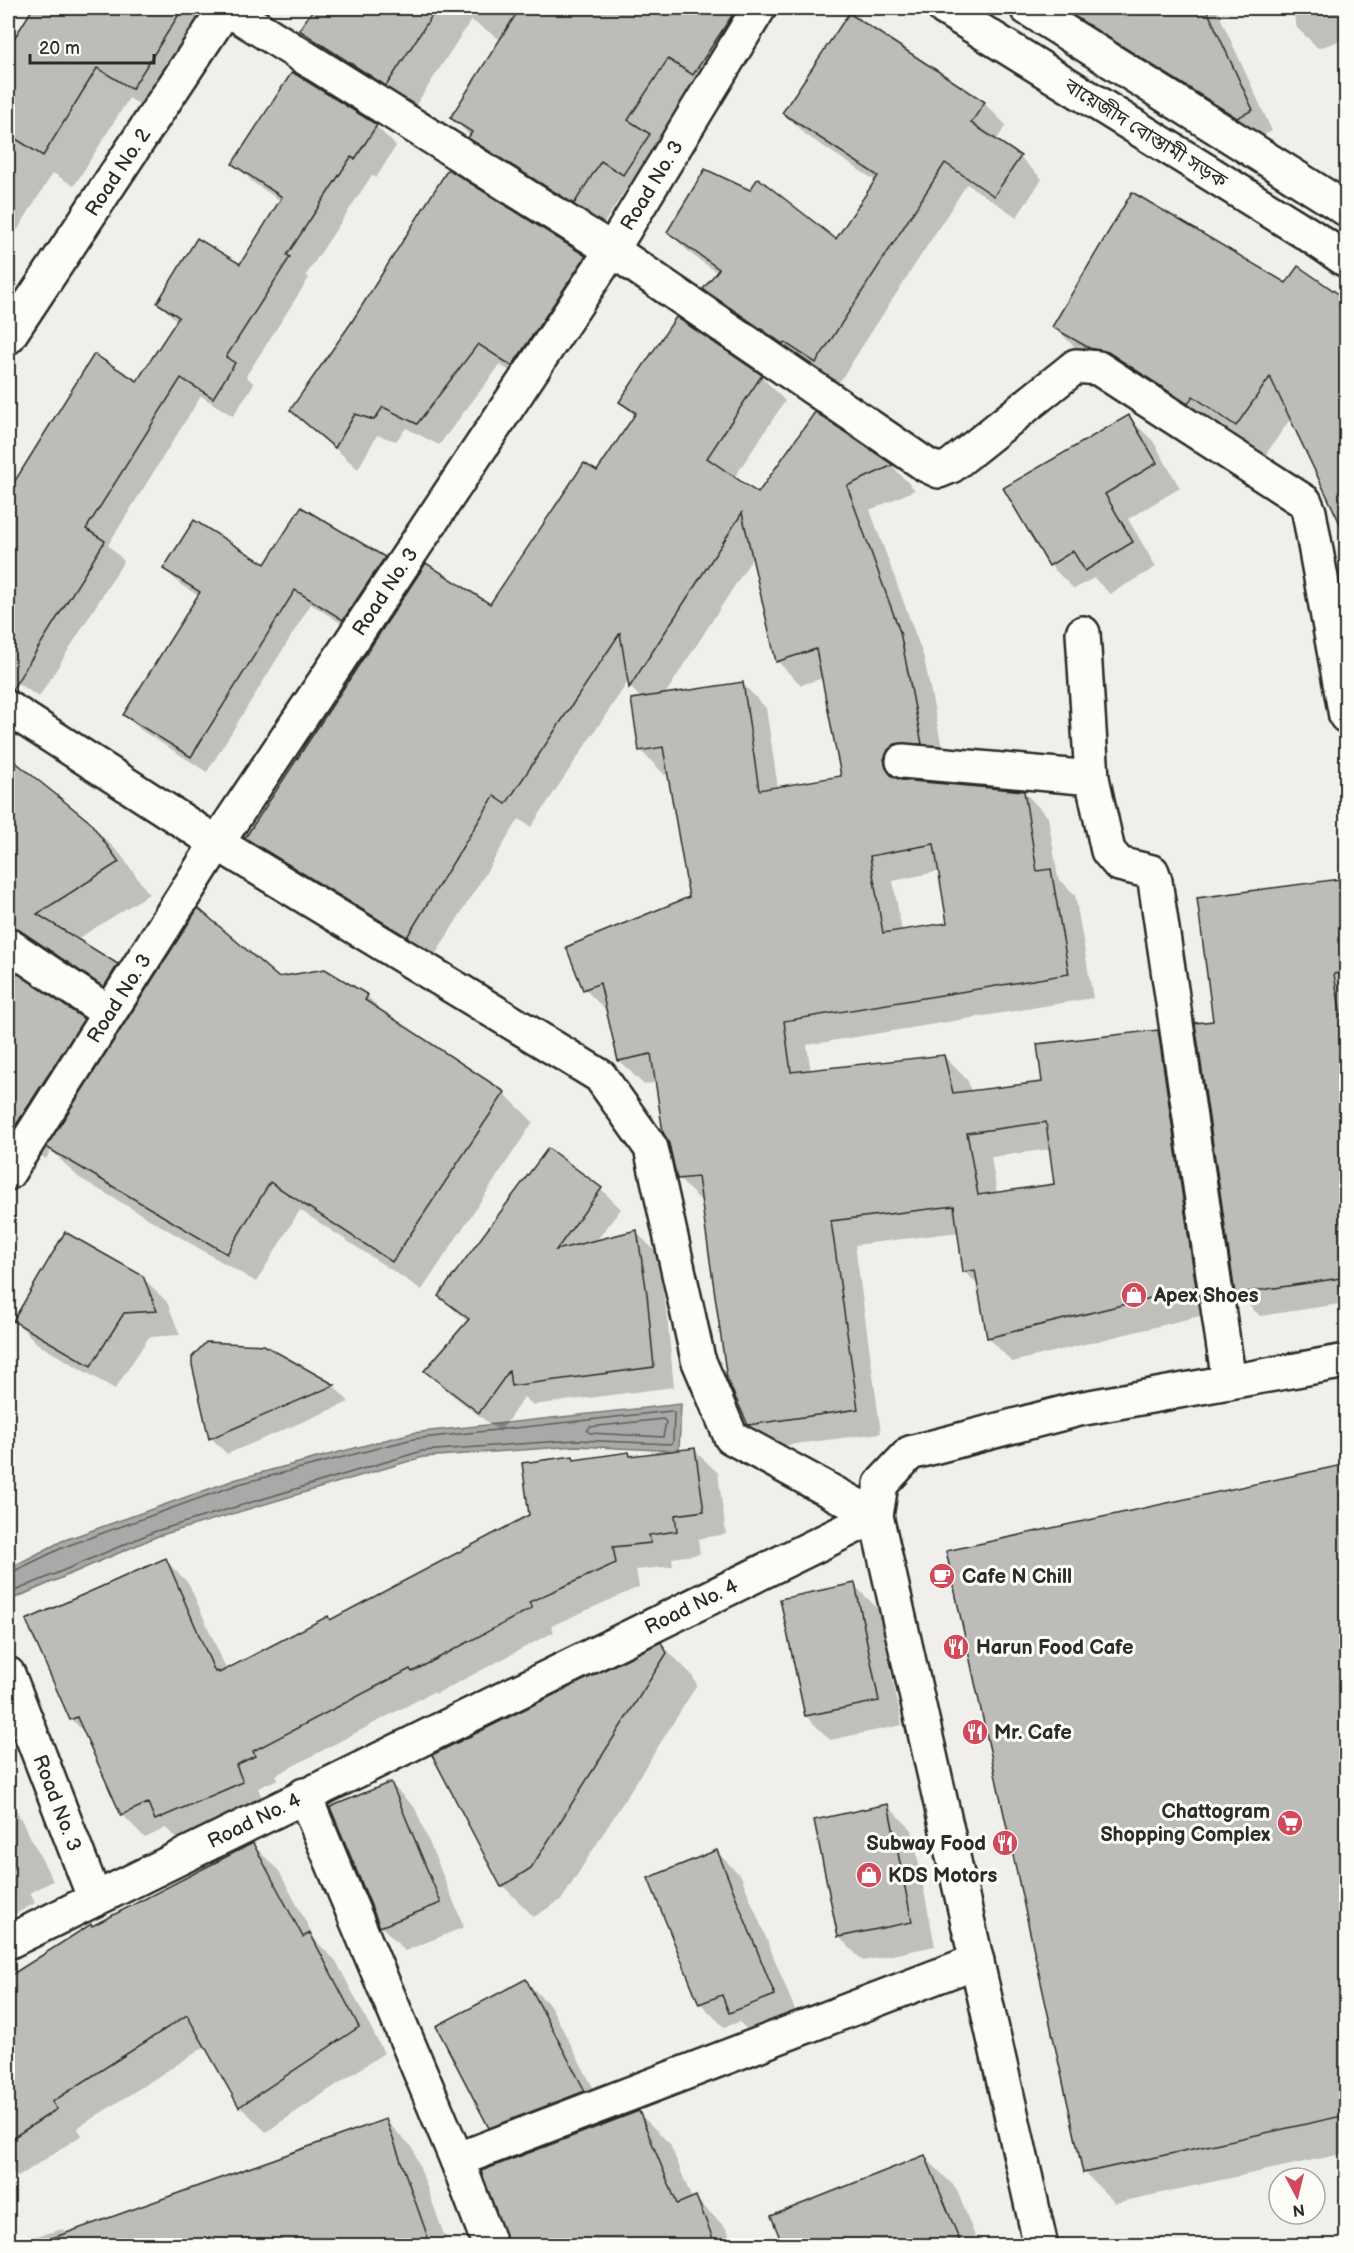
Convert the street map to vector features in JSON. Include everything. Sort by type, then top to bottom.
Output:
[{"type":"street","points":[[226,8],[612,250],[926,465],[939,471],[951,466],[1076,366],[1098,368],[1305,502],[1309,512],[1347,716]]},
{"type":"street","name":"Road No. 2","points":[[8,337],[226,8]]},
{"type":"street","name":"Road No. 3","points":[[8,1173],[217,843],[612,250],[759,8]]},
{"type":"street","name":"বায়েজীদ বোস্তামী সড়ক","points":[[945,8],[1347,260]]},
{"type":"street","points":[[1027,8],[1347,209]]},
{"type":"street","points":[[1083,633],[1092,778],[1108,851],[1119,864],[1152,872],[1155,881],[1228,1382]]},
{"type":"street","points":[[8,708],[217,843],[600,1076],[651,1148],[698,1359],[731,1437],[876,1516]]},
{"type":"street","points":[[903,760],[1092,778]]},
{"type":"street","points":[[8,945],[109,1013]]},
{"type":"street","points":[[1041,2246],[876,1516],[880,1484],[910,1453],[1079,1409],[1347,1361]]},
{"type":"street","name":"Road No. 4","points":[[8,1942],[94,1897],[876,1516]]},
{"type":"street","name":"Road No. 3","points":[[8,1674],[94,1897]]},
{"type":"street","points":[[304,1795],[457,2160],[490,2246]]},
{"type":"street","points":[[457,2160],[977,1961]]},
{"type":"water","points":[[681,1404],[679,1451],[576,1446],[423,1457],[158,1536],[8,1601],[8,1569],[62,1541],[237,1479],[412,1433]]},
{"type":"building","points":[[33,8],[183,8],[132,89],[97,68],[43,156],[8,134],[8,48]]},
{"type":"building","points":[[314,8],[437,8],[386,86],[299,30]]},
{"type":"building","points":[[520,8],[737,8],[693,75],[668,59],[628,120],[650,134],[623,175],[601,161],[574,204],[468,138],[472,132],[450,118]]},
{"type":"building","points":[[1061,8],[1206,8],[1253,110],[1237,118]]},
{"type":"building","points":[[849,13],[985,102],[971,123],[1021,156],[994,196],[945,163],[816,363],[784,342],[783,344],[703,289],[719,269],[667,232],[705,169],[750,190],[758,178],[836,239],[878,176],[782,113]]},
{"type":"building","points":[[292,72],[377,125],[355,159],[351,157],[287,255],[290,257],[226,357],[235,363],[213,398],[181,378],[86,529],[105,541],[12,690],[8,690],[8,492],[94,354],[137,381],[179,317],[157,303],[197,238],[240,264],[282,197],[232,164]]},
{"type":"building","points":[[448,169],[586,256],[512,366],[478,344],[417,424],[383,407],[374,420],[355,414],[335,448],[290,410],[351,323]]},
{"type":"building","points":[[1132,192],[1286,283],[1298,266],[1347,300],[1347,538],[1270,377],[1236,426],[1193,396],[1188,404],[1108,352],[1089,348],[1052,327]]},
{"type":"building","points":[[676,317],[762,375],[707,458],[758,493],[815,412],[893,465],[847,486],[900,632],[922,744],[895,744],[888,750],[884,759],[886,768],[892,776],[901,780],[1024,791],[1037,871],[1051,869],[1069,974],[784,1021],[791,1072],[944,1055],[953,1093],[1042,1082],[1037,1044],[1158,1030],[1196,1287],[987,1338],[975,1270],[963,1272],[954,1206],[831,1221],[858,1409],[748,1425],[727,1379],[698,1177],[677,1179],[669,1144],[663,1132],[651,1054],[618,1061],[600,983],[583,990],[566,947],[689,897],[663,747],[639,751],[631,699],[743,682],[759,790],[841,776],[816,649],[776,662],[742,513],[629,688],[620,633],[506,804],[494,796],[407,937],[245,838],[426,563],[490,604],[584,463],[597,471],[636,413],[619,402]],"holes":[[[934,844],[947,923],[883,933],[870,856]],[[1046,1122],[1054,1184],[978,1195],[967,1133]]]},
{"type":"building","points":[[1129,415],[1157,463],[1105,494],[1133,542],[1085,571],[1073,551],[1049,566],[1003,488]]},
{"type":"building","points":[[301,507],[385,557],[343,620],[295,590],[191,757],[123,715],[200,592],[163,569],[194,520],[265,564]]},
{"type":"building","points":[[8,756],[90,822],[119,862],[37,914],[118,964],[104,987],[18,929],[8,927]]},
{"type":"building","points":[[1347,878],[1347,972],[1334,974],[1347,1051],[1347,1113],[1340,1114],[1347,1157],[1347,1277],[1235,1294],[1195,1023],[1213,1021],[1197,898]]},
{"type":"building","points":[[198,908],[278,977],[325,969],[368,995],[365,1000],[505,1092],[392,1262],[270,1182],[227,1254],[46,1147]]},
{"type":"building","points":[[8,967],[84,1019],[14,1128],[8,1125]]},
{"type":"building","points":[[548,1148],[602,1188],[556,1250],[637,1230],[647,1294],[654,1367],[511,1386],[509,1371],[479,1413],[424,1371],[469,1319],[438,1296]]},
{"type":"building","points":[[65,1232],[143,1276],[157,1311],[124,1313],[91,1366],[13,1321]]},
{"type":"building","points":[[206,1342],[264,1345],[335,1385],[209,1439],[192,1365],[192,1357]]},
{"type":"building","points":[[695,1448],[704,1511],[675,1515],[677,1531],[649,1535],[651,1543],[613,1547],[616,1563],[529,1602],[532,1608],[412,1672],[410,1669],[253,1751],[255,1756],[236,1765],[243,1782],[155,1820],[148,1803],[121,1815],[77,1717],[70,1720],[26,1620],[166,1558],[215,1672],[219,1673],[328,1616],[330,1620],[529,1515],[522,1463],[573,1456],[574,1460],[629,1452],[630,1456]]},
{"type":"building","points":[[1347,1464],[1347,2115],[1083,2173],[946,1551]]},
{"type":"building","points":[[855,1583],[879,1701],[805,1716],[780,1599]]},
{"type":"building","points":[[661,1642],[667,1653],[531,1868],[501,1887],[432,1755]]},
{"type":"building","points":[[391,1782],[441,1903],[380,1927],[330,1807]]},
{"type":"building","points":[[888,1804],[912,1922],[838,1937],[814,1820]]},
{"type":"building","points":[[253,1843],[303,1937],[310,1933],[359,2027],[239,2107],[187,2015],[52,2102],[57,2109],[8,2141],[8,1977],[91,1924],[92,1926]]},
{"type":"building","points":[[717,1850],[775,1995],[729,2013],[722,1995],[699,2004],[648,1878]]},
{"type":"building","points":[[526,1979],[585,2091],[489,2128],[436,2026]]},
{"type":"building","points":[[639,2111],[677,2204],[696,2196],[716,2246],[508,2246],[481,2171]]},
{"type":"building","points":[[386,2119],[431,2246],[45,2246],[44,2241]]},
{"type":"building","points":[[925,2155],[962,2246],[783,2246],[771,2216]]},
{"type":"place","name":"Apex Shoes","points":[[1134,1295]]},
{"type":"place","name":"Cafe N Chill","points":[[942,1576]]},
{"type":"place","name":"Harun Food Cafe","points":[[956,1647]]},
{"type":"place","name":"Mr. Cafe","points":[[975,1732]]},
{"type":"place","name":"Chattogram Shopping Complex","points":[[1290,1823]]},
{"type":"place","name":"Subway Food","points":[[1005,1843]]},
{"type":"place","name":"KDS Motors","points":[[869,1875]]}]
